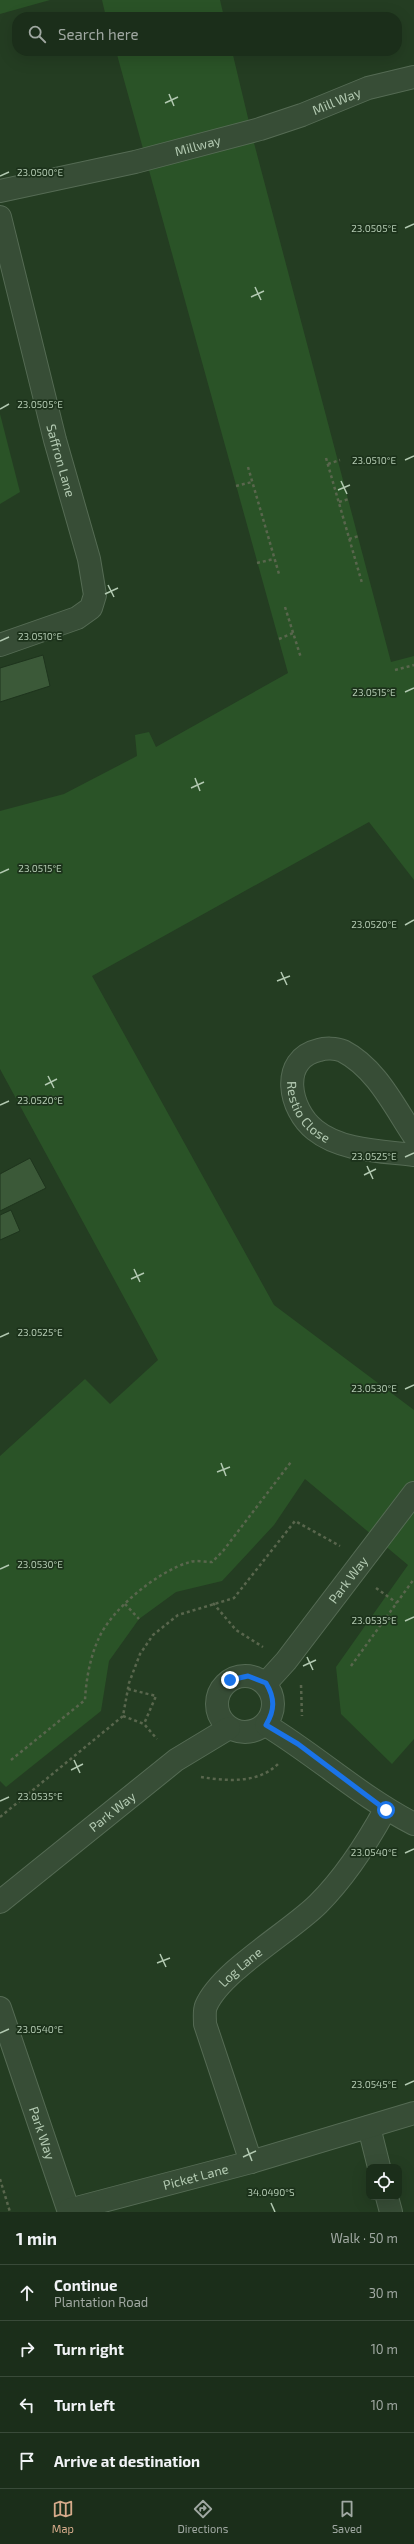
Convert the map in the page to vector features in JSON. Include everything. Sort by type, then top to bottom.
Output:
[{"type":"street","name":"Mill Way","points":[[260,129],[302,115],[368,88],[414,77]]},
{"type":"street","name":"Millway","points":[[0,191],[135,162],[260,129]]},
{"type":"street","name":"Saffron Lane","points":[[0,217],[55,440],[88,559],[95,595],[91,608],[77,618],[0,645]]},
{"type":"street","name":"Restio Close","points":[[414,1136],[367,1069],[341,1050],[324,1049],[311,1052],[299,1061],[291,1087],[295,1103],[305,1121],[315,1130],[333,1140],[357,1147],[414,1155]]},
{"type":"street","name":"Park Way","points":[[266,1683],[286,1661],[414,1493]]},
{"type":"street","points":[[239,1676],[248,1676],[266,1683],[273,1704],[273,1712],[266,1725],[248,1733],[229,1728],[218,1713],[216,1704],[223,1686],[239,1676]]},
{"type":"street","points":[[266,1725],[298,1744],[386,1810],[414,1824]]},
{"type":"street","name":"Park Way","points":[[0,1902],[176,1760],[229,1728]]},
{"type":"street","name":"Log Lane","points":[[251,2162],[205,2024],[205,2008],[211,1996],[235,1972],[318,1903],[371,1836],[386,1810]]},
{"type":"street","name":"Park Way","points":[[0,2008],[69,2211]]},
{"type":"street","name":"Picket Lane","points":[[69,2211],[251,2162],[414,2112]]},
{"type":"street","points":[[368,2127],[378,2164]]},
{"type":"street","points":[[388,2200],[391,2212]]},
{"type":"path","points":[[326,458],[362,583]]},
{"type":"path","points":[[328,464],[340,460]]},
{"type":"path","points":[[248,466],[278,574]]},
{"type":"path","points":[[236,486],[252,482]]},
{"type":"path","points":[[339,502],[349,498]]},
{"type":"path","points":[[349,539],[360,536]]},
{"type":"path","points":[[258,563],[274,559]]},
{"type":"path","points":[[286,607],[301,658]]},
{"type":"path","points":[[279,639],[293,633]]},
{"type":"path","points":[[394,670],[414,665]]},
{"type":"path","points":[[11,1760],[85,1700],[85,1686],[98,1639],[112,1618],[125,1604],[146,1585],[172,1570],[191,1561],[212,1562],[223,1551],[291,1462]]},
{"type":"path","points":[[0,1817],[123,1716],[128,1689],[140,1654],[153,1634],[178,1615],[213,1603],[234,1598],[295,1521],[364,1559],[373,1577],[369,1583],[396,1603]]},
{"type":"path","points":[[350,1666],[414,1579]]},
{"type":"path","points":[[213,1603],[236,1630],[286,1661]]},
{"type":"path","points":[[125,1604],[139,1619]]},
{"type":"path","points":[[123,1716],[144,1724],[156,1696],[128,1689]]},
{"type":"path","points":[[0,2179],[10,2212]]},
{"type":"shaded area","points":[[0,0],[50,0],[0,14]]},
{"type":"shaded area","points":[[102,0],[220,0],[223,12],[105,12]]},
{"type":"shaded area","points":[[117,56],[233,56],[254,143],[391,662],[414,656],[414,880],[369,822],[92,976],[274,1305],[414,1410],[414,1739],[392,1764],[341,1714],[336,1667],[408,1565],[305,1479],[274,1525],[222,1581],[176,1592],[139,1619],[109,1661],[101,1711],[6,1787],[0,1781],[0,1456],[85,1379],[110,1404],[158,1360],[0,1069],[0,811],[64,794],[137,756],[135,735],[149,732],[156,747],[288,673]]},
{"type":"shaded area","points":[[0,414],[20,492],[0,504]]},
{"type":"building","points":[[43,655],[50,686],[0,702],[0,668]]},
{"type":"building","points":[[30,1158],[46,1188],[0,1211],[0,1174]]},
{"type":"building","points":[[11,1210],[20,1231],[0,1240],[0,1215]]},
{"type":"route","points":[[230,1680],[239,1676],[248,1676],[266,1683],[272,1697],[273,1712],[266,1725],[298,1744],[386,1810]]}]
